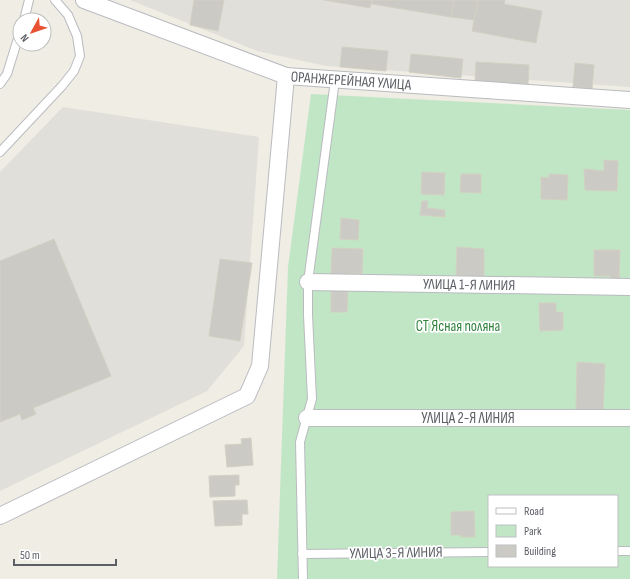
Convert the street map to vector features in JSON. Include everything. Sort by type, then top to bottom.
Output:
[{"type":"street","name":"ОРАНЖЕРЕЙНАЯ УЛИЦА","points":[[84,0],[286,76],[630,100]]},
{"type":"street","points":[[0,516],[247,396],[260,366],[286,76]]},
{"type":"street","name":"УЛИЦА 1-Я ЛИНИЯ","points":[[308,282],[630,288]]},
{"type":"street","name":"УЛИЦА 2-Я ЛИНИЯ","points":[[307,418],[630,418]]},
{"type":"lane","points":[[26,12],[29,0]]},
{"type":"lane","points":[[0,152],[62,86],[74,71],[80,56],[77,36],[68,15],[55,0]]},
{"type":"lane","points":[[0,84],[7,74],[14,52]]},
{"type":"lane","points":[[303,579],[300,442],[312,399],[308,282],[336,80]]},
{"type":"lane","points":[[618,551],[630,550]]},
{"type":"lane","name":"УЛИЦА 3-Я ЛИНИЯ","points":[[302,554],[488,552]]},
{"type":"shaded area","points":[[130,0],[630,0],[630,87],[326,66],[257,51]]},
{"type":"shaded area","points":[[63,107],[259,137],[244,346],[207,391],[0,491],[0,172]]},
{"type":"green space","name":"СТ Ясная поляна","points":[[311,94],[630,110],[630,579],[277,579],[288,267]]},
{"type":"building","points":[[194,0],[224,0],[218,31],[190,25]]},
{"type":"building","points":[[324,0],[372,0],[370,8]]},
{"type":"building","points":[[372,0],[454,0],[451,17],[372,4]]},
{"type":"building","points":[[454,0],[478,0],[474,20],[451,17]]},
{"type":"building","points":[[478,0],[505,0],[504,4],[542,11],[536,43],[472,31]]},
{"type":"building","points":[[342,47],[388,51],[386,71],[340,67]]},
{"type":"building","points":[[411,54],[463,59],[461,78],[409,72]]},
{"type":"building","points":[[476,62],[529,65],[528,84],[475,81]]},
{"type":"building","points":[[575,63],[594,65],[592,89],[573,87]]},
{"type":"building","points":[[604,160],[618,161],[617,191],[585,190],[584,169],[604,171]]},
{"type":"building","points":[[422,172],[445,173],[444,195],[421,194]]},
{"type":"building","points":[[461,174],[481,174],[481,193],[460,192]]},
{"type":"building","points":[[549,174],[568,175],[567,200],[541,199],[541,177],[549,178]]},
{"type":"building","points":[[422,201],[428,201],[427,208],[445,210],[445,217],[420,215]]},
{"type":"building","points":[[341,218],[359,220],[358,240],[340,239]]},
{"type":"building","points":[[54,239],[111,376],[33,408],[36,414],[22,420],[20,414],[0,422],[0,261]]},
{"type":"building","points":[[457,247],[484,249],[484,277],[456,275]]},
{"type":"building","points":[[332,248],[363,249],[362,274],[349,273],[348,278],[338,278],[338,274],[331,274]]},
{"type":"building","points":[[594,250],[620,250],[619,286],[610,286],[610,276],[594,276]]},
{"type":"building","points":[[220,259],[252,263],[240,341],[209,336]]},
{"type":"building","points":[[331,290],[348,290],[347,312],[331,312]]},
{"type":"building","points":[[539,303],[556,303],[556,312],[563,312],[563,330],[540,331]]},
{"type":"building","points":[[577,362],[605,364],[603,412],[576,411]]},
{"type":"building","points":[[251,438],[253,465],[227,467],[225,445],[242,444],[241,439]]},
{"type":"building","points":[[239,475],[239,485],[235,485],[235,496],[210,497],[209,476]]},
{"type":"building","points":[[247,500],[248,514],[242,514],[242,525],[215,526],[213,501]]},
{"type":"building","points":[[474,511],[475,537],[451,535],[451,512]]}]
